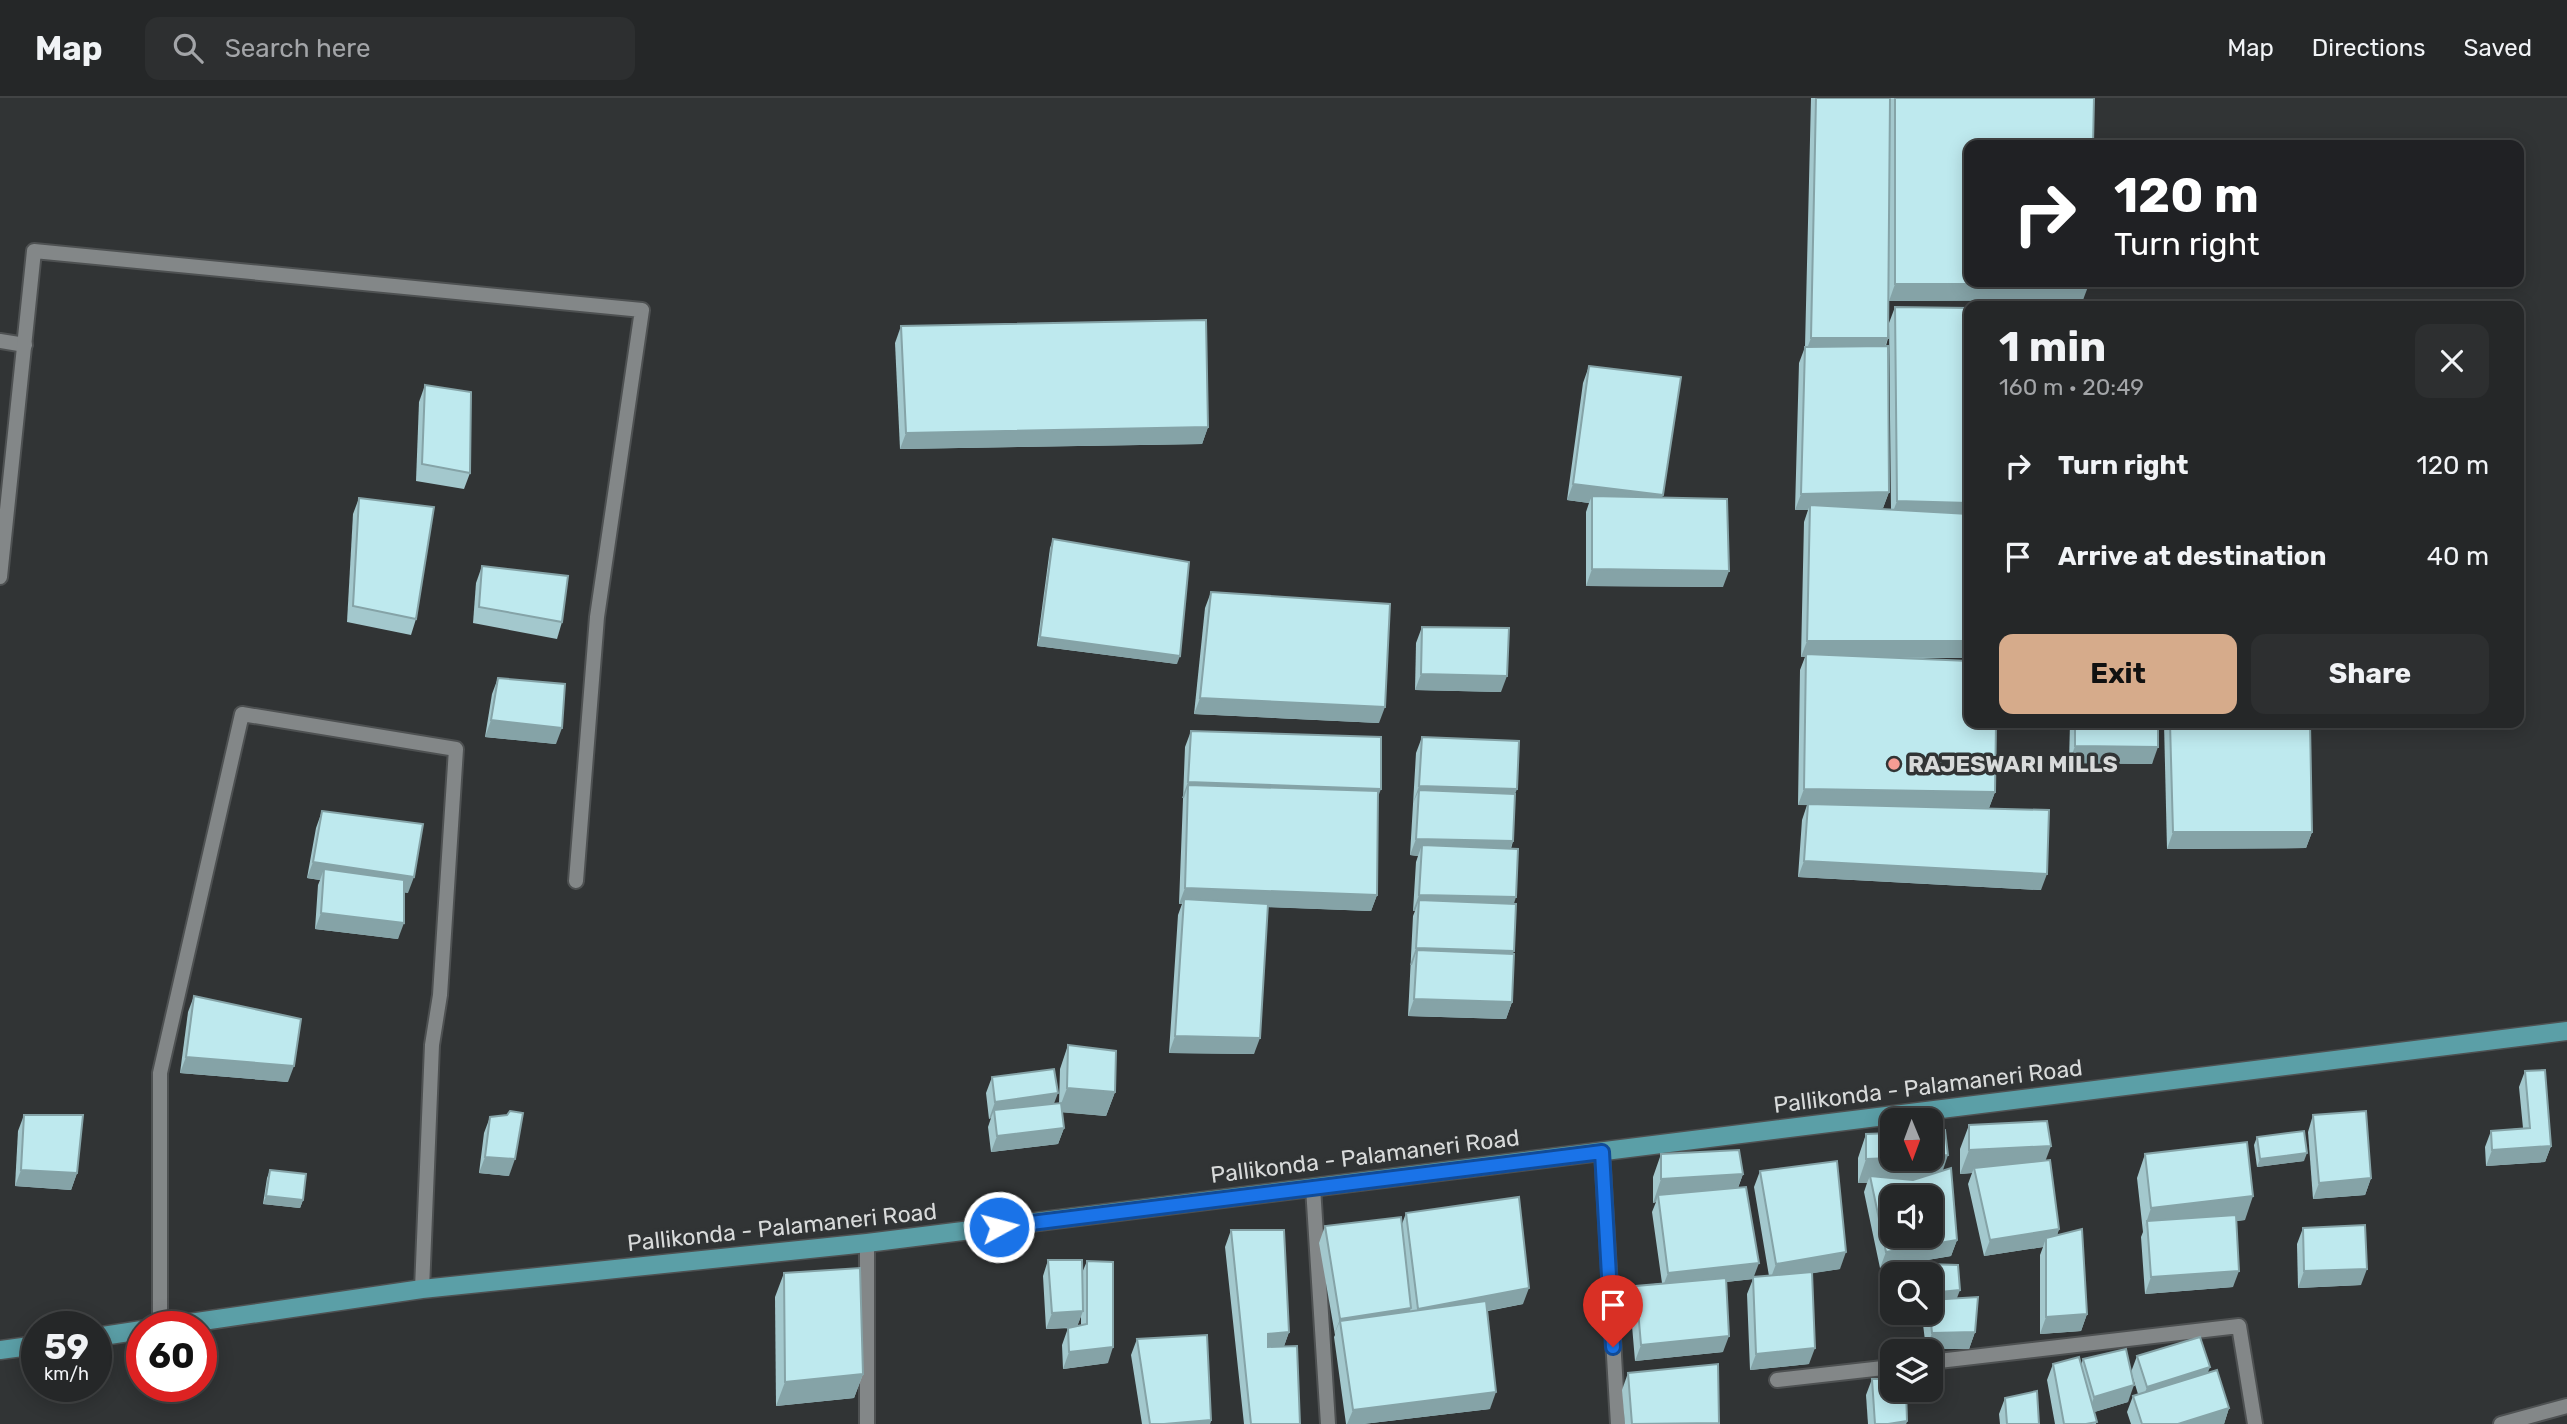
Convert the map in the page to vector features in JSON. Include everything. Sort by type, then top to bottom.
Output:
[{"type":"main road","name":"Pallikonda - Palamaneri Road","points":[[217,1319],[422,1289],[867,1243],[2567,1031]]},
{"type":"main road","points":[[0,1350],[21,1347]]},
{"type":"street","points":[[0,577],[34,251],[642,310],[597,617],[576,881]]},
{"type":"street","points":[[0,341],[25,345]]},
{"type":"street","points":[[160,1311],[160,1073],[242,715],[456,748],[440,995],[432,1045],[422,1289]]},
{"type":"street","points":[[1602,1152],[1618,1424]]},
{"type":"street","points":[[1313,1187],[1328,1424]]},
{"type":"street","points":[[866,1424],[867,1243]]},
{"type":"street","points":[[1943,1360],[2239,1326],[2255,1424]]},
{"type":"street","points":[[1777,1380],[1880,1368]]},
{"type":"street","points":[[2501,1424],[2567,1406]]},
{"type":"building","points":[[1816,98],[1890,98],[1888,338],[1811,338]]},
{"type":"building","points":[[1895,98],[2094,98],[2093,140],[1964,140],[1964,284],[1895,284]]},
{"type":"building","points":[[1895,307],[1964,308],[1964,503],[1897,501]]},
{"type":"building","points":[[1206,320],[1208,427],[906,433],[901,326]]},
{"type":"building","points":[[1888,346],[1889,492],[1801,494],[1805,347]]},
{"type":"building","points":[[1589,366],[1681,377],[1663,495],[1573,484]]},
{"type":"building","points":[[425,385],[471,392],[470,473],[422,464]]},
{"type":"building","points":[[1592,496],[1727,499],[1729,571],[1592,569]]},
{"type":"building","points":[[359,498],[434,507],[416,619],[353,606]]},
{"type":"building","points":[[1810,505],[1964,514],[1964,641],[1807,641]]},
{"type":"building","points":[[1053,539],[1189,562],[1180,656],[1040,637]]},
{"type":"building","points":[[482,566],[568,576],[562,622],[479,607]]},
{"type":"building","points":[[1211,592],[1390,604],[1385,707],[1200,698]]},
{"type":"building","points":[[1422,627],[1509,628],[1507,676],[1421,674]]},
{"type":"building","name":"RAJESWARI MILLS","points":[[1806,654],[1964,661],[1964,728],[1996,728],[1995,792],[1804,789]]},
{"type":"building","points":[[498,678],[565,684],[562,728],[491,720]]},
{"type":"building","points":[[2075,728],[2158,728],[2158,747],[2075,746]]},
{"type":"building","points":[[2170,728],[2310,728],[2312,832],[2173,832]]},
{"type":"building","points":[[1191,731],[1381,737],[1381,789],[1188,782]]},
{"type":"building","points":[[1422,737],[1519,741],[1517,789],[1419,786]]},
{"type":"building","points":[[1188,785],[1378,791],[1377,895],[1185,888]]},
{"type":"building","points":[[1419,790],[1515,794],[1513,841],[1416,839]]},
{"type":"building","points":[[1808,804],[2049,810],[2047,874],[1804,861]]},
{"type":"building","points":[[322,811],[423,824],[414,877],[313,862]]},
{"type":"building","points":[[1422,845],[1518,849],[1516,897],[1419,895]]},
{"type":"building","points":[[324,869],[404,880],[404,923],[321,913]]},
{"type":"building","points":[[1184,899],[1268,904],[1260,1038],[1175,1036]]},
{"type":"building","points":[[1419,900],[1516,904],[1514,951],[1416,948]]},
{"type":"building","points":[[1417,950],[1514,954],[1512,1002],[1414,999]]},
{"type":"building","points":[[194,996],[301,1019],[294,1066],[186,1057]]},
{"type":"building","points":[[1068,1045],[1116,1051],[1115,1092],[1067,1088]]},
{"type":"building","points":[[1054,1069],[1058,1093],[995,1102],[992,1077]]},
{"type":"building","points":[[2545,1070],[2551,1146],[2492,1150],[2491,1131],[2530,1128],[2525,1071]]},
{"type":"building","points":[[1061,1103],[1064,1128],[997,1136],[994,1110]]},
{"type":"building","points":[[510,1111],[523,1113],[515,1159],[485,1157],[490,1117],[507,1115]]},
{"type":"building","points":[[2366,1111],[2371,1178],[2319,1183],[2313,1115]]},
{"type":"building","points":[[24,1115],[83,1115],[77,1173],[21,1170]]},
{"type":"building","points":[[2047,1121],[2051,1146],[1969,1150],[1969,1125]]},
{"type":"building","points":[[1945,1130],[1948,1155],[1943,1155]]},
{"type":"building","points":[[2304,1131],[2307,1153],[2260,1159],[2257,1137]]},
{"type":"building","points":[[1880,1133],[1880,1158],[1866,1159],[1866,1134]]},
{"type":"building","points":[[2247,1142],[2253,1196],[2151,1208],[2145,1154]]},
{"type":"building","points":[[1739,1150],[1743,1174],[1661,1179],[1661,1154]]},
{"type":"building","points":[[2050,1160],[2059,1229],[1990,1240],[1974,1168]]},
{"type":"building","points":[[1837,1161],[1846,1252],[1776,1264],[1760,1171]]},
{"type":"building","points":[[1951,1168],[1957,1240],[1943,1242],[1943,1185],[1880,1185],[1880,1224],[1870,1176],[1913,1180]]},
{"type":"building","points":[[270,1170],[306,1174],[303,1200],[266,1196]]},
{"type":"building","points":[[1746,1187],[1759,1263],[1668,1273],[1658,1195]]},
{"type":"building","points":[[1519,1197],[1529,1288],[1418,1309],[1406,1213]]},
{"type":"building","points":[[2236,1215],[2239,1271],[2151,1277],[2147,1221]]},
{"type":"building","points":[[1401,1217],[1411,1308],[1340,1319],[1325,1226]]},
{"type":"building","points":[[2365,1225],[2367,1269],[2304,1271],[2303,1228]]},
{"type":"building","points":[[2082,1229],[2087,1314],[2046,1317],[2046,1238]]},
{"type":"building","points":[[1231,1230],[1284,1230],[1289,1332],[1268,1334],[1268,1347],[1297,1346],[1300,1424],[1251,1424]]},
{"type":"building","points":[[1885,1248],[1910,1248],[1886,1252]]},
{"type":"building","points":[[1048,1260],[1082,1260],[1083,1311],[1052,1313]]},
{"type":"building","points":[[1087,1261],[1113,1262],[1113,1347],[1069,1352],[1068,1328],[1087,1324]]},
{"type":"building","points":[[1943,1265],[1958,1265],[1960,1290],[1943,1292]]},
{"type":"building","points":[[860,1268],[863,1374],[785,1382],[784,1273]]},
{"type":"building","points":[[1812,1272],[1815,1348],[1756,1354],[1753,1277]]},
{"type":"building","points":[[1726,1278],[1729,1336],[1641,1345],[1636,1286]]},
{"type":"building","points":[[1978,1297],[1975,1332],[1932,1333],[1931,1325],[1943,1325],[1943,1299]]},
{"type":"building","points":[[1486,1301],[1496,1392],[1353,1410],[1340,1321]]},
{"type":"building","points":[[1207,1335],[1211,1420],[1150,1424],[1137,1339]]},
{"type":"building","points":[[2200,1337],[2210,1367],[2147,1387],[2137,1356]]},
{"type":"building","points":[[2126,1349],[2134,1385],[2094,1397],[2083,1359]]},
{"type":"building","points":[[2079,1357],[2097,1422],[2064,1424],[2053,1364]]},
{"type":"building","points":[[1718,1364],[1719,1423],[1632,1424],[1628,1373]]},
{"type":"building","points":[[2217,1370],[2229,1408],[2178,1424],[2142,1424],[2133,1396]]},
{"type":"building","points":[[1872,1379],[1880,1379],[1880,1402],[1906,1402],[1907,1421],[1875,1424]]},
{"type":"building","points":[[2037,1391],[2039,1424],[2007,1424],[2005,1398]]},
{"type":"place","name":"RAJESWARI MILLS","points":[[1894,764]]},
{"type":"route","points":[[999,1227],[1602,1152],[1613,1347]]}]
